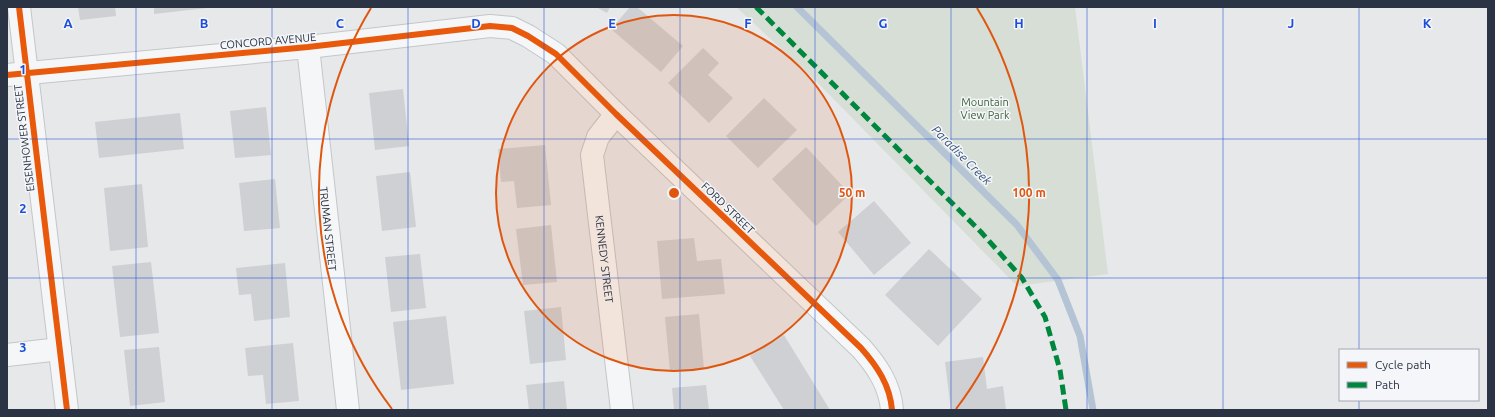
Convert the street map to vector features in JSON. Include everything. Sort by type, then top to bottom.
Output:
[{"type":"street","name":"EISENHOWER STREET","points":[[19,7],[17,74],[60,349],[67,410]]},
{"type":"street","name":"CONCORD AVENUE","points":[[17,74],[308,47],[490,26],[512,28],[528,36]]},
{"type":"street","name":"FORD STREET","points":[[528,36],[556,54],[616,114],[861,348],[877,367],[891,397],[892,410]]},
{"type":"street","name":"TRUMAN STREET","points":[[308,47],[348,410]]},
{"type":"street","name":"KENNEDY STREET","points":[[616,114],[598,136],[592,155],[622,410]]},
{"type":"street","points":[[7,355],[60,349]]},
{"type":"green space","name":"Mountain View Park","points":[[736,7],[1075,7],[1108,274],[1017,286],[813,78]]},
{"type":"building","points":[[78,7],[115,7],[116,16],[80,20]]},
{"type":"building","points":[[154,7],[207,7],[207,8],[154,14]]},
{"type":"building","points":[[596,7],[610,7],[607,13]]},
{"type":"building","points":[[630,7],[637,7],[683,46],[661,72],[611,29]]},
{"type":"building","points":[[703,48],[719,63],[708,75],[733,98],[709,123],[668,83]]},
{"type":"building","points":[[403,89],[409,146],[375,150],[369,93]]},
{"type":"building","points":[[764,98],[797,130],[758,168],[726,136]]},
{"type":"building","points":[[266,107],[271,155],[235,158],[230,111]]},
{"type":"building","points":[[180,113],[184,149],[99,158],[95,122]]},
{"type":"building","points":[[545,145],[551,205],[517,208],[514,181],[501,182],[498,149]]},
{"type":"building","points":[[806,147],[850,194],[816,226],[772,179]]},
{"type":"building","points":[[410,172],[416,227],[382,231],[376,176]]},
{"type":"building","points":[[275,179],[280,228],[244,231],[239,183]]},
{"type":"building","points":[[142,184],[148,247],[110,251],[104,188]]},
{"type":"building","points":[[874,201],[911,243],[874,275],[838,232]]},
{"type":"building","points":[[551,225],[557,282],[523,285],[516,229]]},
{"type":"building","points":[[694,238],[697,261],[721,259],[725,294],[662,299],[657,241]]},
{"type":"building","points":[[929,249],[982,299],[938,346],[885,295]]},
{"type":"building","points":[[420,254],[426,308],[391,312],[385,257]]},
{"type":"building","points":[[151,262],[159,333],[120,337],[112,266]]},
{"type":"building","points":[[285,263],[290,317],[254,321],[251,294],[239,295],[236,268]]},
{"type":"building","points":[[561,307],[566,360],[530,364],[524,311]]},
{"type":"building","points":[[699,314],[704,369],[670,372],[665,317]]},
{"type":"building","points":[[446,316],[454,384],[401,390],[393,322]]},
{"type":"building","points":[[784,335],[830,410],[784,410],[750,356]]},
{"type":"building","points":[[293,343],[299,401],[266,404],[263,375],[248,376],[245,348]]},
{"type":"building","points":[[159,347],[165,402],[130,406],[124,350]]},
{"type":"building","points":[[983,357],[987,389],[1003,386],[1006,410],[951,410],[945,362]]},
{"type":"building","points":[[564,381],[567,410],[529,410],[526,385]]},
{"type":"building","points":[[706,385],[709,410],[674,410],[672,388]]},
{"type":"waterway","name":"Paradise Creek","points":[[797,7],[1017,225],[1058,280],[1080,336],[1093,410]]},
{"type":"marked path","points":[[756,7],[981,232],[1022,278],[1045,317],[1060,370],[1066,410]]},
{"type":"cycle path","points":[[19,7],[67,410]]},
{"type":"cycle path","points":[[7,75],[308,47],[490,26],[512,28],[528,36],[556,54],[616,114],[861,348],[882,376],[889,392],[892,410]]}]
